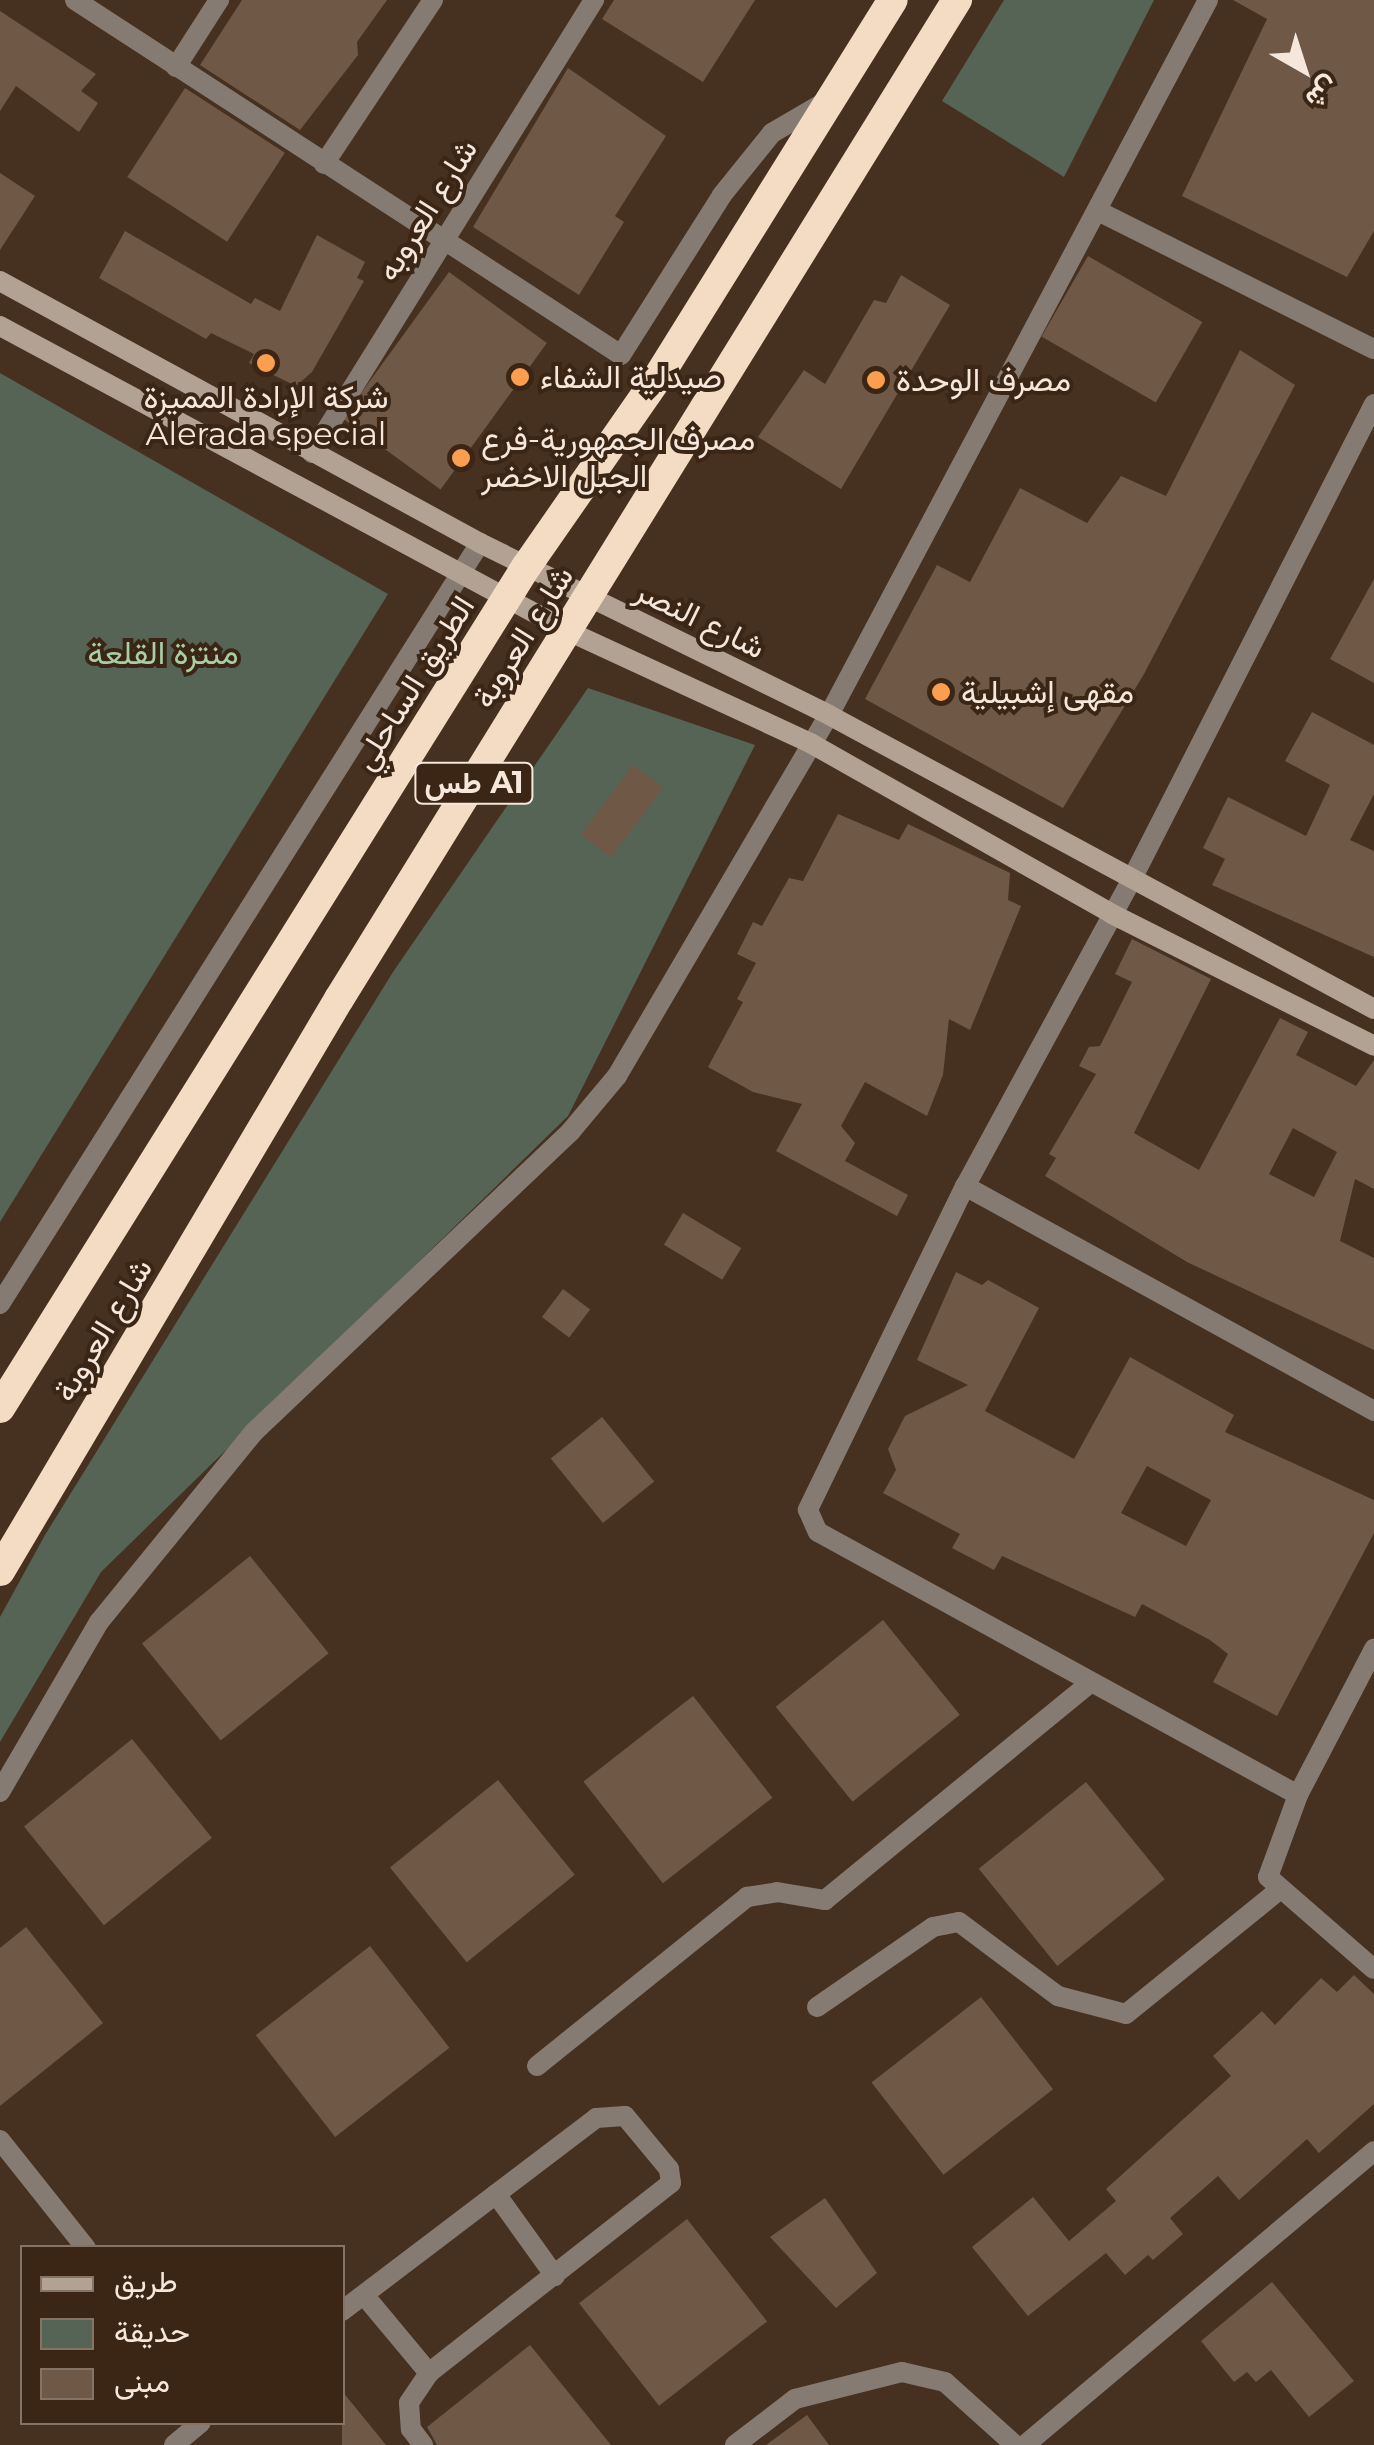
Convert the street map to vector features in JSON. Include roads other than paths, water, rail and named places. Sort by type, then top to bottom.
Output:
[{"type":"highway","name":"الطريق الساحلي","points":[[0,1408],[526,567],[658,378],[893,0]]},
{"type":"highway","name":"شارع العروبة","points":[[0,1571],[338,999],[957,0]]},
{"type":"street","points":[[75,0],[442,243],[622,355],[722,195],[772,133],[832,98]]},
{"type":"street","points":[[176,68],[218,0]]},
{"type":"street","points":[[324,164],[433,0]]},
{"type":"street","name":"شارع العروبه","points":[[312,453],[594,0]]},
{"type":"street","points":[[0,1792],[99,1622],[254,1432],[572,1131],[617,1076],[830,714],[1100,212],[1208,0]]},
{"type":"street","points":[[1100,212],[1374,349]]},
{"type":"street","name":"شارع النصر","points":[[0,282],[526,567],[830,714],[1374,1009]]},
{"type":"street","name":"شارع النصر","points":[[0,326],[568,631],[812,744],[1112,914],[1374,1046]]},
{"type":"street","points":[[1298,1795],[818,1532],[808,1510],[965,1186],[1132,879],[1374,404]]},
{"type":"street","points":[[0,1304],[480,542]]},
{"type":"street","points":[[965,1186],[1374,1411]]},
{"type":"street","points":[[1374,1649],[1298,1795],[1269,1863],[1278,1890],[1374,1969]]},
{"type":"street","points":[[538,2066],[747,1897],[777,1892],[825,1900],[1092,1682]]},
{"type":"street","points":[[818,2007],[933,1927],[959,1922],[1058,1996],[1126,2014],[1278,1890]]},
{"type":"street","points":[[345,2310],[596,2118],[625,2116],[669,2169],[662,2193],[428,2373],[409,2403],[411,2429],[424,2445]]},
{"type":"street","points":[[0,2140],[84,2245]]},
{"type":"street","points":[[1025,2445],[1374,2151]]},
{"type":"street","points":[[496,2194],[555,2276]]},
{"type":"street","points":[[364,2295],[428,2373]]},
{"type":"street","points":[[735,2445],[795,2399],[902,2372],[945,2382],[1016,2445]]},
{"type":"street","points":[[174,2445],[197,2425]]},
{"type":"place","name":"شركة الإرادة المميزة Alerada special","points":[[266,363]]},
{"type":"place","name":"صيدلية الشفاء","points":[[520,377]]},
{"type":"place","name":"مصرف الوحدة","points":[[876,380]]},
{"type":"place","name":"مصرف الجمهورية-فرع الجبل الاخضر","points":[[461,458]]},
{"type":"place","name":"مقهى إشبيلية","points":[[941,692]]},
{"type":"park label","name":"منتزة القلعة","points":[[163,653]]}]
